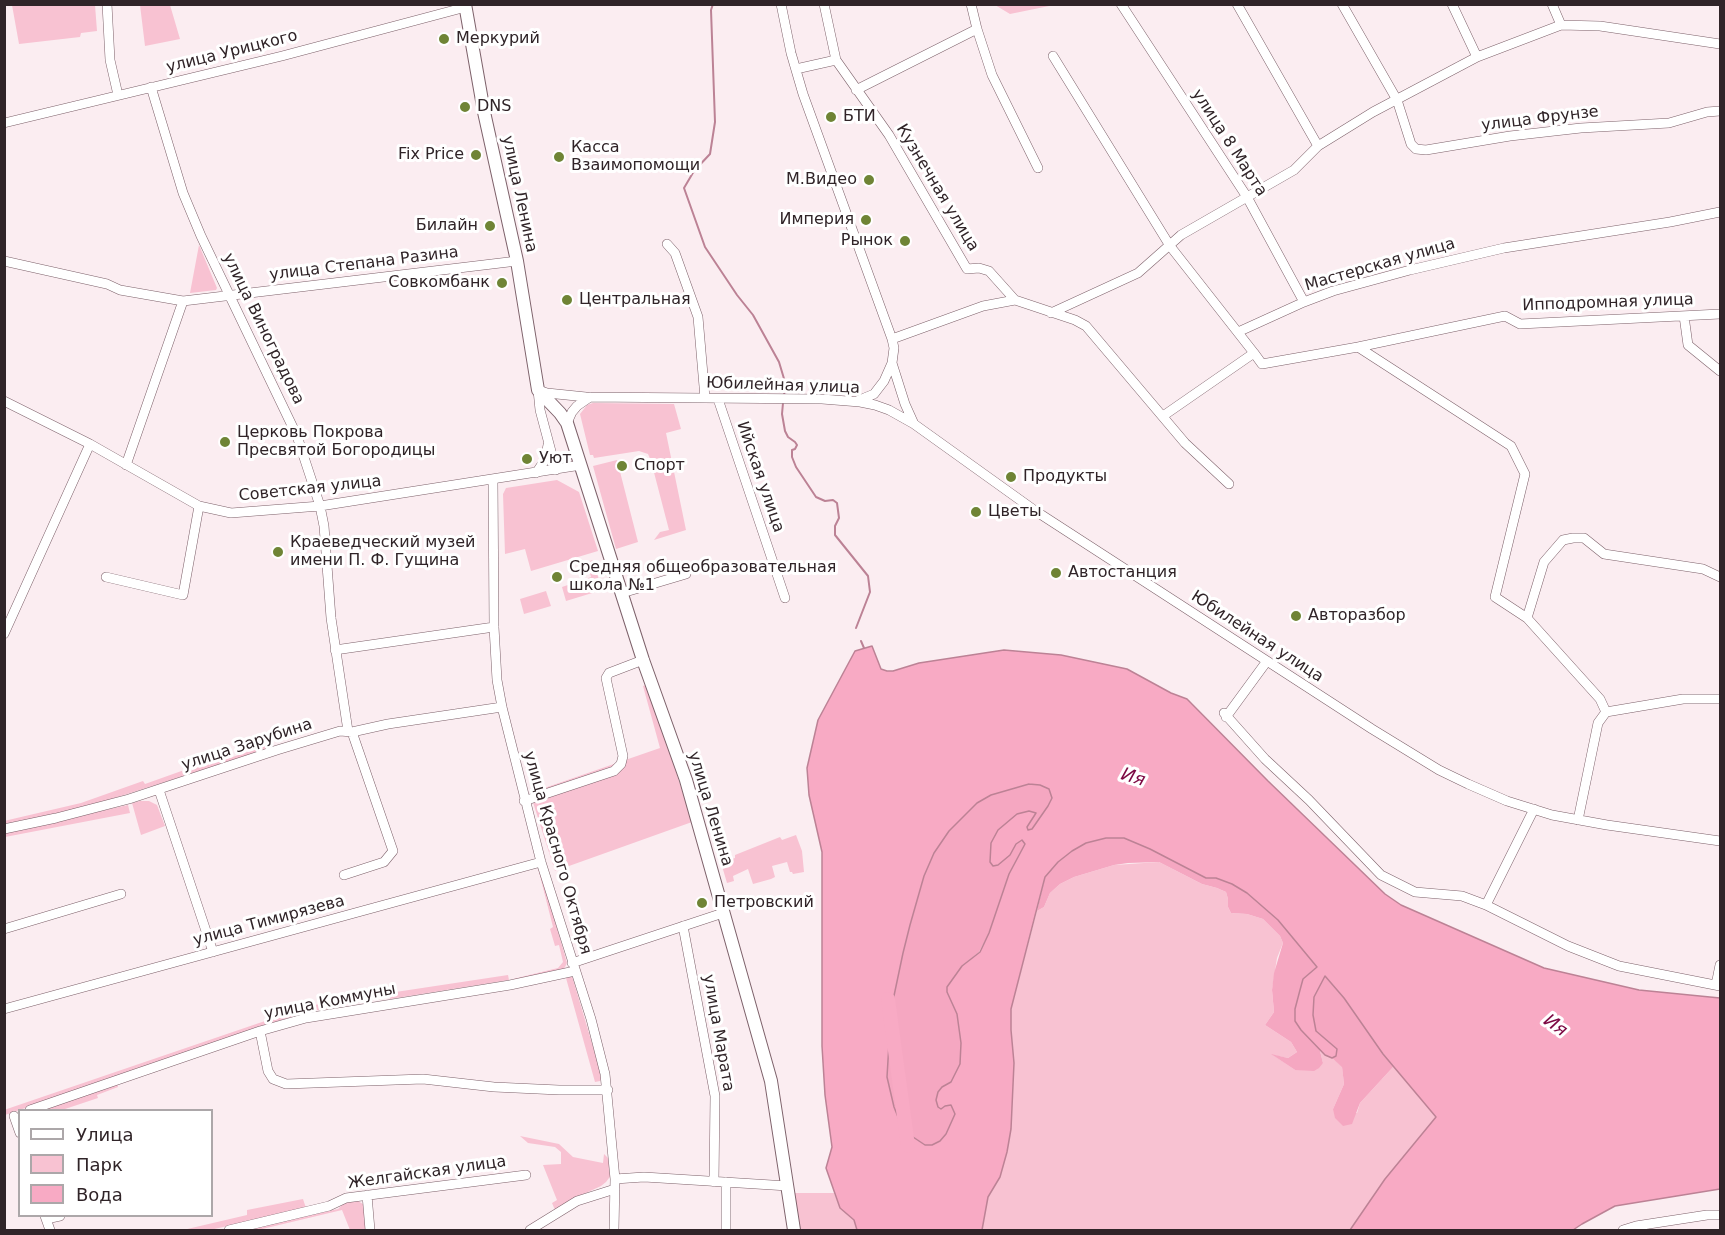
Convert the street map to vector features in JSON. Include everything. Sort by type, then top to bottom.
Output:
[{"type":"main road","name":"улица Ленина","points":[[466,6],[484,112],[517,261],[538,390]]},
{"type":"main road","points":[[538,390],[564,418]]},
{"type":"main road","name":"улица Ленина","points":[[564,418],[643,660],[686,780],[771,1081],[794,1230]]},
{"type":"street","points":[[107,4],[111,60],[118,95]]},
{"type":"street","points":[[781,4],[803,94],[894,348],[892,363],[884,381],[874,394],[852,402]]},
{"type":"street","name":"Кузнечная улица","points":[[824,4],[836,60],[889,135],[967,269],[979,268],[989,271],[1015,300]]},
{"type":"street","points":[[971,4],[992,75],[1038,168]]},
{"type":"street","name":"улица 8 Марта","points":[[1121,4],[1247,197],[1304,302]]},
{"type":"street","points":[[1237,4],[1318,146]]},
{"type":"street","points":[[1342,4],[1397,100]]},
{"type":"street","points":[[1452,4],[1477,57]]},
{"type":"street","points":[[1552,4],[1561,25]]},
{"type":"street","name":"улица Урицкого","points":[[4,123],[282,56],[466,6]]},
{"type":"street","points":[[1051,313],[1138,273],[1181,235],[1294,170],[1318,146],[1373,112],[1477,57],[1561,25],[1600,26],[1720,44]]},
{"type":"street","points":[[856,90],[977,29]]},
{"type":"street","points":[[1053,56],[1170,246],[1254,353],[1163,416]]},
{"type":"street","points":[[796,69],[836,60]]},
{"type":"street","name":"улица Виноградова","points":[[151,87],[183,193],[201,236],[297,436],[320,506],[324,526],[328,595],[335,650],[350,731],[393,851],[384,862],[344,875]]},
{"type":"street","name":"улица Фрунзе","points":[[1397,100],[1411,144],[1416,149],[1426,150],[1510,136],[1581,128],[1669,123],[1707,112],[1720,111]]},
{"type":"street","name":"Мастерская улица","points":[[1238,332],[1333,291],[1410,270],[1504,248],[1720,212]]},
{"type":"street","points":[[667,244],[675,253],[698,317],[705,398]]},
{"type":"street","name":"улица Степана Разина","points":[[4,261],[108,284],[120,290],[183,301],[517,261]]},
{"type":"street","points":[[892,339],[983,306],[1015,300],[1075,320],[1086,326],[1185,443],[1229,484]]},
{"type":"street","points":[[126,465],[183,301]]},
{"type":"street","name":"Ипподромная улица","points":[[1254,353],[1262,364],[1358,347],[1505,316],[1520,324],[1720,314]]},
{"type":"street","points":[[1684,316],[1688,345],[1720,371]]},
{"type":"street","points":[[1358,347],[1511,446],[1525,474],[1495,597],[1527,618],[1600,699],[1605,712]]},
{"type":"street","points":[[892,363],[914,424]]},
{"type":"street","points":[[538,390],[542,418],[556,470]]},
{"type":"street","name":"Юбилейная улица","points":[[538,390],[590,398],[786,399],[852,402],[882,408],[914,424],[1034,510],[1380,735],[1439,770],[1488,793],[1534,809],[1578,820],[1720,841]]},
{"type":"street","points":[[542,418],[544,413],[555,410],[564,418],[590,398]]},
{"type":"street","name":"Ийская улица","points":[[718,399],[785,598]]},
{"type":"street","name":"Советская улица","points":[[4,401],[90,444],[199,506],[217,511],[243,513],[320,506],[568,468],[582,469]]},
{"type":"street","points":[[4,634],[9,612],[90,444]]},
{"type":"street","points":[[536,473],[544,460],[549,444]]},
{"type":"street","name":"улица Красного Октября","points":[[493,479],[494,627],[497,680],[524,801],[601,1056],[608,1090],[615,1184],[614,1230]]},
{"type":"street","points":[[106,577],[183,595],[199,506]]},
{"type":"street","points":[[1527,618],[1544,562],[1563,540],[1584,538],[1604,554],[1703,569],[1720,577]]},
{"type":"street","points":[[622,593],[686,574]]},
{"type":"street","points":[[335,650],[494,627]]},
{"type":"street","points":[[524,801],[614,771],[621,764],[623,756],[606,678],[609,673],[643,660]]},
{"type":"street","points":[[1267,661],[1225,715],[1265,759],[1338,829],[1381,875],[1415,892],[1462,896],[1486,905],[1568,946],[1619,966],[1718,986],[1720,965]]},
{"type":"street","points":[[1578,820],[1598,723],[1605,712],[1683,699],[1720,699]]},
{"type":"street","name":"улица Зарубина","points":[[4,829],[56,818],[159,790],[333,733],[502,707]]},
{"type":"street","points":[[159,790],[213,952]]},
{"type":"street","points":[[1486,905],[1534,809]]},
{"type":"street","name":"улица Тимирязева","points":[[4,1009],[541,862]]},
{"type":"street","points":[[4,929],[122,894]]},
{"type":"street","name":"улица Коммуны","points":[[33,1109],[260,1031],[306,1018],[559,975],[573,967],[723,913]]},
{"type":"street","name":"улица Марата","points":[[683,926],[715,1096],[714,1182]]},
{"type":"street","points":[[260,1031],[268,1071],[273,1079],[286,1084],[415,1079],[494,1087],[608,1090]]},
{"type":"street","name":"Желгайская улица","points":[[229,1230],[329,1206],[346,1198],[526,1175]]},
{"type":"street","points":[[530,1230],[577,1201],[615,1184],[644,1177],[788,1186]]},
{"type":"street","points":[[726,1182],[726,1230]]},
{"type":"street","points":[[367,1195],[370,1230]]},
{"type":"street","points":[[1624,1230],[1636,1226],[1720,1215]]},
{"type":"street","points":[[46,1217],[50,1230]]},
{"type":"green space","points":[[12,5],[95,5],[97,31],[81,33],[80,37],[19,44]]},
{"type":"green space","points":[[140,5],[170,5],[180,39],[145,46]]},
{"type":"green space","points":[[995,5],[1054,5],[1010,14]]},
{"type":"green space","points":[[199,245],[217,288],[190,293]]},
{"type":"green space","points":[[593,403],[674,404],[681,429],[666,433],[686,530],[654,540],[660,532],[669,530],[648,454],[639,451],[594,458],[590,455],[580,414],[587,405]]},
{"type":"green space","points":[[617,460],[638,542],[616,549],[593,466]]},
{"type":"green space","points":[[557,480],[579,492],[598,551],[531,571],[525,549],[505,554],[503,494],[506,488]]},
{"type":"green space","points":[[593,560],[602,590],[566,601],[562,587],[591,577],[587,562]]},
{"type":"green space","points":[[546,591],[551,606],[524,614],[520,599]]},
{"type":"green space","points":[[648,684],[692,822],[555,871],[530,793],[660,748],[643,686]]},
{"type":"green space","points":[[270,744],[269,749],[83,808],[5,825],[4,821],[81,803],[143,781],[145,784],[229,754],[230,758]]},
{"type":"green space","points":[[149,801],[157,805],[165,826],[141,835],[132,803]]},
{"type":"green space","points":[[128,805],[130,813],[5,837],[4,832]]},
{"type":"green space","points":[[796,835],[802,851],[804,872],[793,874],[787,862],[772,866],[775,877],[771,879],[753,884],[748,869],[733,876],[734,881],[727,883],[722,866],[725,861],[780,837],[782,840]]},
{"type":"green space","points":[[1159,862],[1202,884],[1226,892],[1231,913],[1247,914],[1263,919],[1280,936],[1283,943],[1277,958],[1272,990],[1274,1012],[1265,1025],[1291,1042],[1297,1052],[1288,1058],[1273,1055],[1295,1070],[1323,1063],[1319,1047],[1325,1055],[1342,1066],[1344,1084],[1333,1109],[1357,1113],[1360,1103],[1394,1066],[1436,1117],[1385,1179],[1350,1230],[982,1230],[988,1197],[1000,1177],[1011,1129],[1014,1063],[1011,1009],[1037,911],[1044,907],[1050,893],[1060,884],[1074,877],[1114,865]]},
{"type":"green space","points":[[540,867],[567,963],[564,969],[558,971],[513,980],[558,968],[563,962],[559,945],[555,946],[550,929],[553,927],[538,868]]},
{"type":"green space","points":[[508,975],[509,980],[390,999],[389,993]]},
{"type":"green space","points":[[572,976],[602,1077],[600,1081],[595,1082],[566,978]]},
{"type":"green space","points":[[357,997],[355,1003],[302,1013],[5,1115],[4,1110],[309,1006]]},
{"type":"green space","points":[[117,1083],[118,1087],[97,1095],[98,1098],[65,1109],[42,1109]]},
{"type":"green space","points":[[520,1136],[559,1144],[573,1157],[603,1163],[604,1154],[612,1162],[612,1174],[601,1186],[555,1210],[552,1203],[557,1200],[543,1165],[561,1164],[561,1152],[555,1147],[528,1143]]},
{"type":"green space","points":[[792,1193],[834,1193],[840,1208],[854,1220],[857,1230],[799,1230]]},
{"type":"green space","points":[[303,1199],[306,1208],[210,1230],[183,1230],[247,1215],[247,1210]]},
{"type":"green space","points":[[357,1200],[364,1205],[367,1230],[350,1230],[342,1210],[258,1230],[246,1230],[338,1209],[344,1203]]},
{"type":"shaded area","points":[[1029,784],[1049,789],[1052,797],[1032,829],[1028,830],[1027,827],[1035,813],[1029,811],[1010,855],[1015,844],[1022,840],[1025,844],[1009,874],[989,933],[979,952],[962,966],[947,987],[957,1014],[961,1043],[960,1064],[951,1082],[938,1092],[936,1100],[938,1107],[951,1105],[955,1114],[946,1134],[940,1141],[932,1145],[925,1145],[910,1135],[900,1122],[887,1077],[891,1010],[903,953],[924,876],[934,853],[949,831],[977,803],[991,795]]},
{"type":"shaded area","points":[[1106,838],[1124,838],[1206,878],[1216,878],[1232,884],[1247,893],[1278,920],[1317,967],[1303,979],[1295,1009],[1295,1021],[1319,1047],[1323,1063],[1319,1068],[1314,1071],[1295,1070],[1271,1054],[1288,1058],[1297,1052],[1291,1042],[1265,1025],[1274,1012],[1272,990],[1274,973],[1283,943],[1280,936],[1263,919],[1247,914],[1231,913],[1226,892],[1202,884],[1159,862],[1128,863],[1074,877],[1060,884],[1050,893],[1044,907],[1037,911],[1045,877],[1058,862],[1086,843]]},
{"type":"shaded area","points":[[1324,975],[1344,998],[1394,1066],[1360,1103],[1352,1124],[1343,1126],[1335,1118],[1333,1109],[1344,1084],[1342,1067],[1332,1058],[1336,1056],[1337,1049],[1316,1031],[1313,1015],[1314,997]]},
{"type":"water","points":[[872,646],[881,669],[887,671],[919,663],[1004,650],[1061,655],[1127,669],[1187,699],[1385,894],[1401,905],[1544,968],[1639,990],[1720,998],[1720,1189],[1615,1206],[1573,1230],[1350,1230],[1385,1179],[1436,1117],[1383,1054],[1344,998],[1325,976],[1314,997],[1313,1015],[1316,1031],[1337,1049],[1336,1056],[1332,1058],[1325,1055],[1301,1030],[1295,1021],[1295,1009],[1303,979],[1317,967],[1278,920],[1247,893],[1216,878],[1206,878],[1124,838],[1106,838],[1086,843],[1072,851],[1045,877],[1011,1009],[1014,1063],[1011,1129],[1007,1152],[1000,1177],[988,1197],[982,1230],[857,1230],[854,1220],[840,1208],[826,1168],[832,1147],[825,1095],[822,1046],[822,852],[809,795],[807,768],[818,720],[855,651]],"holes":[[[1029,784],[1049,789],[1052,798],[1032,829],[1028,830],[1027,827],[1036,813],[1029,811],[1017,814],[998,830],[991,843],[990,862],[993,866],[998,865],[1010,855],[1016,844],[1022,840],[1025,844],[1009,874],[989,933],[980,952],[962,966],[947,987],[957,1014],[961,1043],[960,1064],[951,1082],[938,1092],[936,1100],[941,1109],[951,1105],[955,1114],[946,1134],[940,1141],[932,1145],[925,1145],[910,1135],[900,1122],[887,1077],[891,1010],[903,953],[924,876],[934,853],[949,831],[977,803],[991,795]]]},
{"type":"waterway","points":[[713,4],[711,10],[715,122],[710,154],[694,171],[684,188],[705,247],[753,315],[779,362],[785,382],[784,397]]},
{"type":"waterway","points":[[783,403],[785,431],[797,445],[792,450],[796,467],[816,497],[837,503],[839,518],[835,526],[835,535],[868,576],[870,592],[856,628]]},
{"type":"waterway","points":[[861,641],[864,648]]},
{"type":"waterway","name":"Ия","points":[[888,999],[908,1146]]},
{"type":"place","name":"Меркурий","points":[[444,39]]},
{"type":"place","name":"DNS","points":[[465,107]]},
{"type":"place","name":"БТИ","points":[[831,117]]},
{"type":"place","name":"Fix Price","points":[[476,155]]},
{"type":"place","name":"Касса Взаимопомощи","points":[[559,157]]},
{"type":"place","name":"М.Видео","points":[[869,180]]},
{"type":"place","name":"Империя","points":[[866,220]]},
{"type":"place","name":"Билайн","points":[[490,226]]},
{"type":"place","name":"Рынок","points":[[905,241]]},
{"type":"place","name":"Совкомбанк","points":[[502,283]]},
{"type":"place","name":"Центральная","points":[[567,300]]},
{"type":"place","name":"Церковь Покрова Пресвятой Богородицы","points":[[225,442]]},
{"type":"place","name":"Уют","points":[[527,459]]},
{"type":"place","name":"Спорт","points":[[622,466]]},
{"type":"place","name":"Продукты","points":[[1011,477]]},
{"type":"place","name":"Цветы","points":[[976,512]]},
{"type":"place","name":"Краеведческий музей имени П. Ф. Гущина","points":[[278,552]]},
{"type":"place","name":"Автостанция","points":[[1056,573]]},
{"type":"place","name":"Средняя общеобразовательная школа №1","points":[[557,577]]},
{"type":"place","name":"Авторазбор","points":[[1296,616]]},
{"type":"place","name":"Петровский","points":[[702,903]]}]
